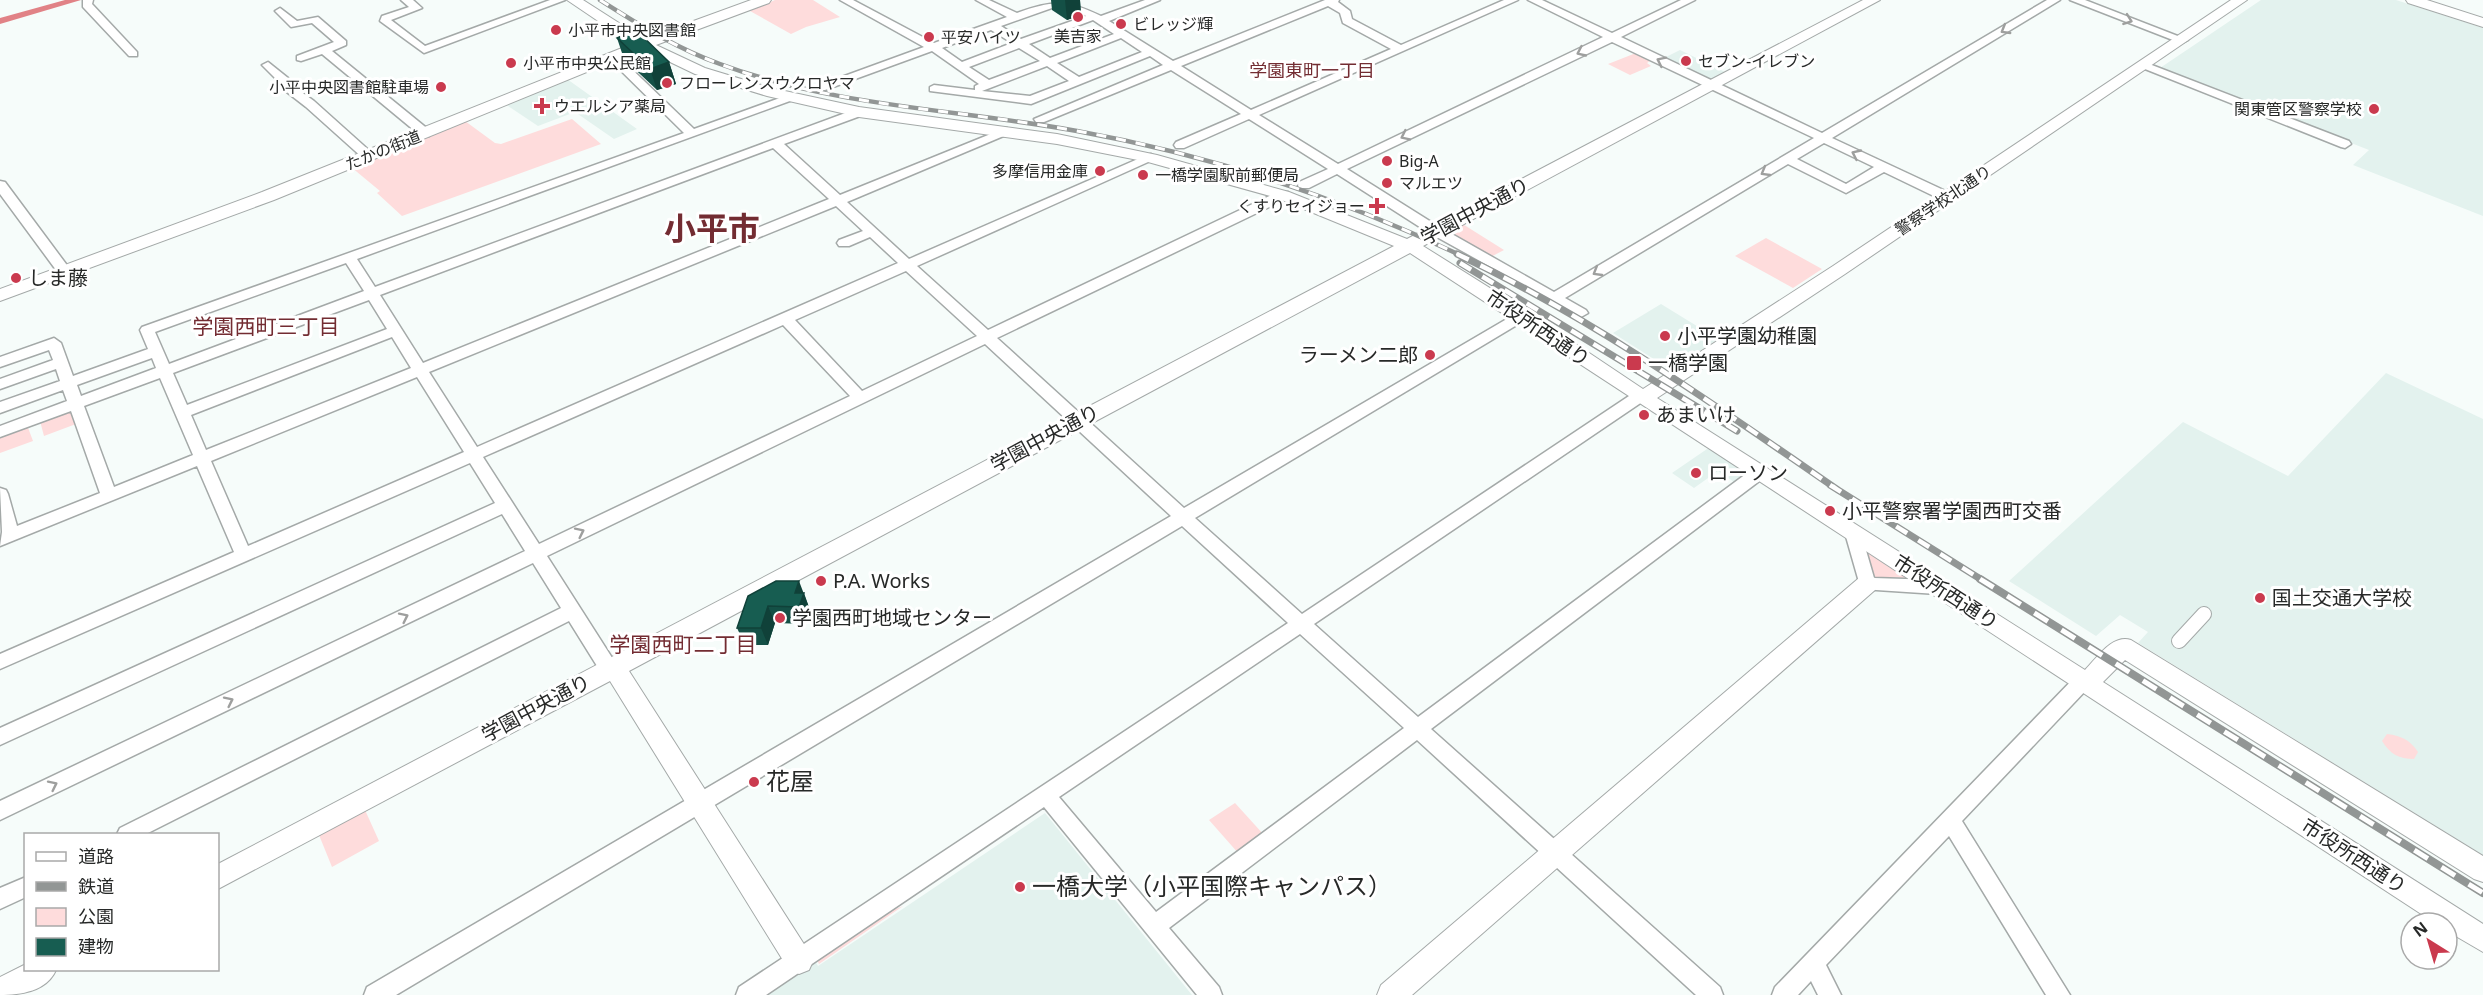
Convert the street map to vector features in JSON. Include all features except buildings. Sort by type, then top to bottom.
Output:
[{"type":"street","points":[[88,0],[87,5],[133,54]]},
{"type":"street","points":[[406,0],[417,8],[386,18],[385,21],[424,50],[560,0]]},
{"type":"street","name":"市役所西通り","points":[[574,0],[645,44],[700,71],[792,98],[859,112],[1057,139],[1151,158],[1283,195],[1423,252],[1642,397],[2483,939]]},
{"type":"street","name":"たかの街道","points":[[0,295],[268,196],[612,56],[764,0]]},
{"type":"street","points":[[845,0],[933,47],[988,85]]},
{"type":"street","points":[[981,0],[1016,18]]},
{"type":"street","points":[[960,66],[1155,0]]},
{"type":"street","points":[[1180,145],[1513,0]]},
{"type":"street","points":[[1533,0],[1947,197]]},
{"type":"street","points":[[1304,185],[1690,0]]},
{"type":"street","name":"学園中央通り","points":[[219,876],[1873,0]]},
{"type":"street","points":[[1554,298],[2055,0]]},
{"type":"street","points":[[2075,0],[2182,40]]},
{"type":"street","name":"警察学校北通り","points":[[1642,397],[1947,197],[2240,0]]},
{"type":"street","points":[[2413,0],[2483,22]]},
{"type":"street","points":[[821,88],[1060,1],[1098,18],[1437,231],[1501,270],[1581,313]]},
{"type":"street","points":[[1040,119],[1331,1],[1345,11],[1347,21],[1400,49]]},
{"type":"street","points":[[280,11],[295,25],[314,19],[342,43],[301,58]]},
{"type":"street","points":[[993,26],[1078,81]]},
{"type":"street","points":[[967,93],[1123,34]]},
{"type":"street","points":[[324,50],[425,133]]},
{"type":"street","points":[[934,89],[1031,100],[1151,52]]},
{"type":"street","points":[[612,56],[692,134]]},
{"type":"street","points":[[268,65],[284,80],[283,84],[310,104],[368,156]]},
{"type":"street","points":[[2144,65],[2345,144]]},
{"type":"street","points":[[244,556],[147,330],[792,98]]},
{"type":"street","points":[[0,432],[859,112]]},
{"type":"street","points":[[0,494],[5,537],[1007,132]]},
{"type":"street","points":[[775,143],[1183,517],[1712,995]]},
{"type":"street","points":[[0,663],[1151,158]]},
{"type":"street","points":[[1787,159],[1846,189],[1884,167]]},
{"type":"street","points":[[0,185],[64,271]]},
{"type":"street","points":[[0,811],[1283,195]]},
{"type":"street","points":[[844,243],[872,232]]},
{"type":"street","points":[[349,257],[472,456],[612,668],[799,960]]},
{"type":"street","points":[[375,995],[1522,316]]},
{"type":"street","points":[[786,319],[860,398]]},
{"type":"street","points":[[183,412],[395,331]]},
{"type":"street","points":[[0,362],[54,343],[109,496]]},
{"type":"street","points":[[0,408],[156,351]]},
{"type":"street","points":[[0,384],[61,362]]},
{"type":"street","points":[[747,995],[1642,397]]},
{"type":"street","points":[[1155,927],[1760,472]]},
{"type":"street","points":[[0,737],[506,505]]},
{"type":"street","points":[[1853,533],[1867,584]]},
{"type":"street","points":[[1391,995],[1867,584],[1937,587]]},
{"type":"street","points":[[129,833],[572,610]]},
{"type":"street","points":[[2179,641],[2204,614]]},
{"type":"street","points":[[1783,995],[1950,820],[2085,682],[2123,647],[2483,870]]},
{"type":"street","points":[[1045,794],[1211,995]]},
{"type":"street","points":[[1950,820],[2059,995]]},
{"type":"street","points":[[0,898],[24,887]]},
{"type":"street","points":[[1814,964],[1830,995]]},
{"type":"street","points":[[0,992],[38,971]]},
{"type":"shaded area","name":"関東管区警察学校","points":[[2261,0],[2396,0],[2483,28],[2483,216],[2353,165],[2369,150],[2160,68]]},
{"type":"shaded area","points":[[1680,50],[1725,72],[1708,81],[1662,59]]},
{"type":"shaded area","points":[[567,79],[637,129],[614,139],[575,112],[538,126],[505,104]]},
{"type":"shaded area","name":"小平学園幼稚園","points":[[1661,304],[1718,339],[1671,370],[1613,333]]},
{"type":"shaded area","name":"国土交通大学校","points":[[2386,373],[2483,419],[2483,855],[2138,643],[2148,632],[2120,615],[2096,636],[2009,581],[2183,422],[2288,476]]},
{"type":"shaded area","points":[[1707,449],[1749,475],[1737,484],[1718,471],[1694,488],[1672,473]]},
{"type":"shaded area","name":"一橋大学（小平国際キャンパス）","points":[[1045,813],[1192,995],[765,995],[815,961],[818,966]]},
{"type":"green space","points":[[775,0],[813,0],[840,17],[791,34],[750,11]]},
{"type":"green space","points":[[1636,53],[1651,60],[1647,63],[1651,66],[1630,75],[1608,64]]},
{"type":"green space","points":[[572,119],[601,144],[402,216],[377,193],[380,191],[351,167],[465,121],[495,143],[501,144]]},
{"type":"green space","points":[[1461,223],[1504,250],[1485,260],[1442,233]]},
{"type":"green space","points":[[1766,238],[1822,269],[1793,288],[1735,256]]},
{"type":"green space","points":[[71,409],[76,424],[44,436],[40,421]]},
{"type":"green space","points":[[27,425],[33,441],[0,453],[0,435]]},
{"type":"green space","points":[[1866,552],[1906,578],[1874,577]]},
{"type":"green space","points":[[2387,734],[2401,737],[2412,744],[2418,752],[2414,759],[2399,757],[2388,749],[2382,741]]},
{"type":"green space","points":[[1235,803],[1264,835],[1239,854],[1209,820]]},
{"type":"green space","points":[[365,810],[379,841],[332,867],[319,835]]},
{"type":"green space","points":[[903,906],[819,964],[817,960],[888,912]]},
{"type":"waterway","points":[[0,21],[76,0]]},
{"type":"railway","points":[[600,0],[688,51],[763,78],[807,90],[1077,131],[1176,152],[1273,180],[1320,197],[1460,255]]},
{"type":"railway","points":[[1457,254],[1507,279],[1604,334],[1699,395],[1838,490]]},
{"type":"railway","points":[[1460,263],[1737,431]]},
{"type":"railway","points":[[1830,485],[1838,490]]},
{"type":"railway","points":[[1838,490],[1982,580]]},
{"type":"railway","points":[[1980,579],[2483,893]]},
{"type":"place","name":"美吉家","points":[[1078,17]]},
{"type":"place","name":"ビレッジ輝","points":[[1121,24]]},
{"type":"place","name":"小平市中央図書館","points":[[556,30]]},
{"type":"place","name":"平安ハイツ","points":[[929,37]]},
{"type":"place","name":"セブン-イレブン","points":[[1686,61]]},
{"type":"place","name":"小平市中央公民館","points":[[511,63]]},
{"type":"place","name":"フローレンスウクロヤマ","points":[[667,83]]},
{"type":"place","name":"小平中央図書館駐車場","points":[[441,87]]},
{"type":"place","name":"ウエルシア薬局","points":[[542,106]]},
{"type":"place","name":"関東管区警察学校","points":[[2374,109]]},
{"type":"place","name":"Big-A","points":[[1387,161]]},
{"type":"place","name":"多摩信用金庫","points":[[1100,171]]},
{"type":"place","name":"一橋学園駅前郵便局","points":[[1143,175]]},
{"type":"place","name":"マルエツ","points":[[1387,183]]},
{"type":"place","name":"くすりセイジョー","points":[[1377,206]]},
{"type":"place","name":"しま藤","points":[[16,278]]},
{"type":"place","name":"小平学園幼稚園","points":[[1665,336]]},
{"type":"place","name":"ラーメン二郎","points":[[1430,355]]},
{"type":"place","name":"一橋学園","points":[[1634,363]]},
{"type":"place","name":"あまいけ","points":[[1644,415]]},
{"type":"place","name":"ローソン","points":[[1696,473]]},
{"type":"place","name":"小平警察署学園西町交番","points":[[1830,511]]},
{"type":"place","name":"P.A. Works","points":[[821,581]]},
{"type":"place","name":"国土交通大学校","points":[[2260,598]]},
{"type":"place","name":"学園西町地域センター","points":[[780,618]]},
{"type":"place","name":"花屋","points":[[754,782]]},
{"type":"place","name":"一橋大学（小平国際キャンパス）","points":[[1020,887]]},
{"type":"district","name":"学園東町一丁目","points":[[1312,71]]},
{"type":"district","name":"小平市","points":[[712,229]]},
{"type":"district","name":"学園西町三丁目","points":[[266,327]]},
{"type":"district","name":"学園西町二丁目","points":[[683,645]]}]
